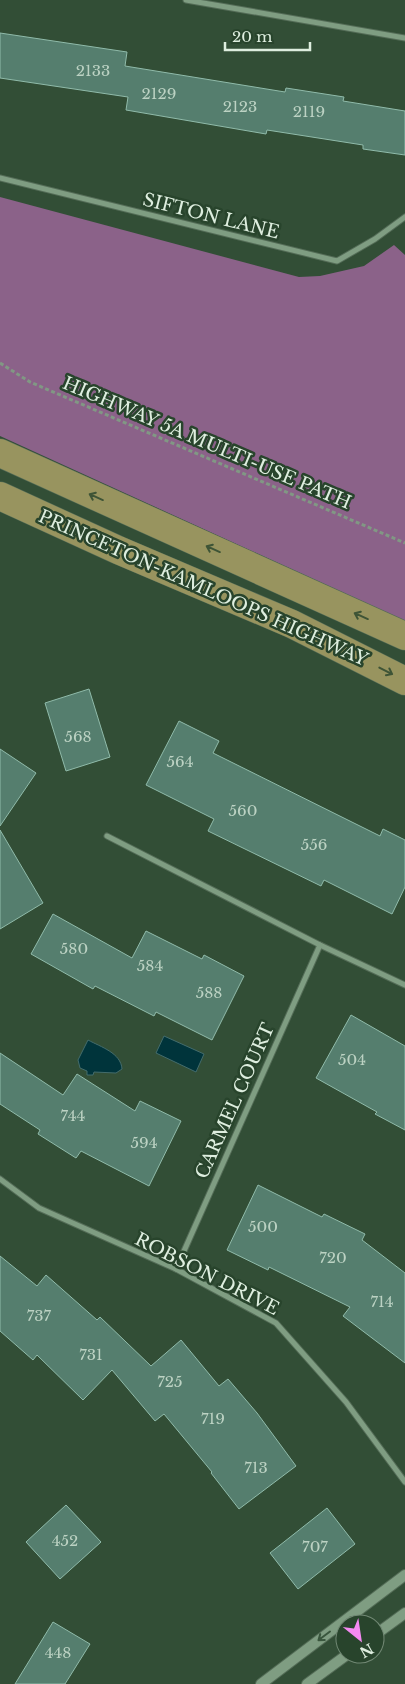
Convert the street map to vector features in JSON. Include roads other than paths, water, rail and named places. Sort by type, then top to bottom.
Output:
[{"type":"main road","points":[[0,453],[405,636]]},
{"type":"main road","name":"PRINCETON-KAMLOOPS HIGHWAY","points":[[0,496],[118,550],[292,624],[405,680]]},
{"type":"main road","points":[[261,1684],[405,1576]]},
{"type":"main road","points":[[385,1628],[405,1613]]},
{"type":"main road","points":[[307,1684],[335,1664]]},
{"type":"street","points":[[186,0],[405,38]]},
{"type":"street","name":"SIFTON LANE","points":[[0,178],[336,261],[375,239],[405,217]]},
{"type":"street","points":[[107,836],[320,945],[405,984]]},
{"type":"street","name":"CARMEL COURT","points":[[176,1269],[320,945]]},
{"type":"street","name":"ROBSON DRIVE","points":[[0,1179],[39,1208],[176,1269],[276,1323],[346,1402],[405,1482]]},
{"type":"water","points":[[164,1036],[204,1054],[196,1072],[156,1053]]},
{"type":"water","points":[[88,1040],[114,1055],[121,1063],[122,1069],[116,1073],[94,1072],[93,1075],[87,1075],[87,1071],[80,1068],[78,1060]]}]
